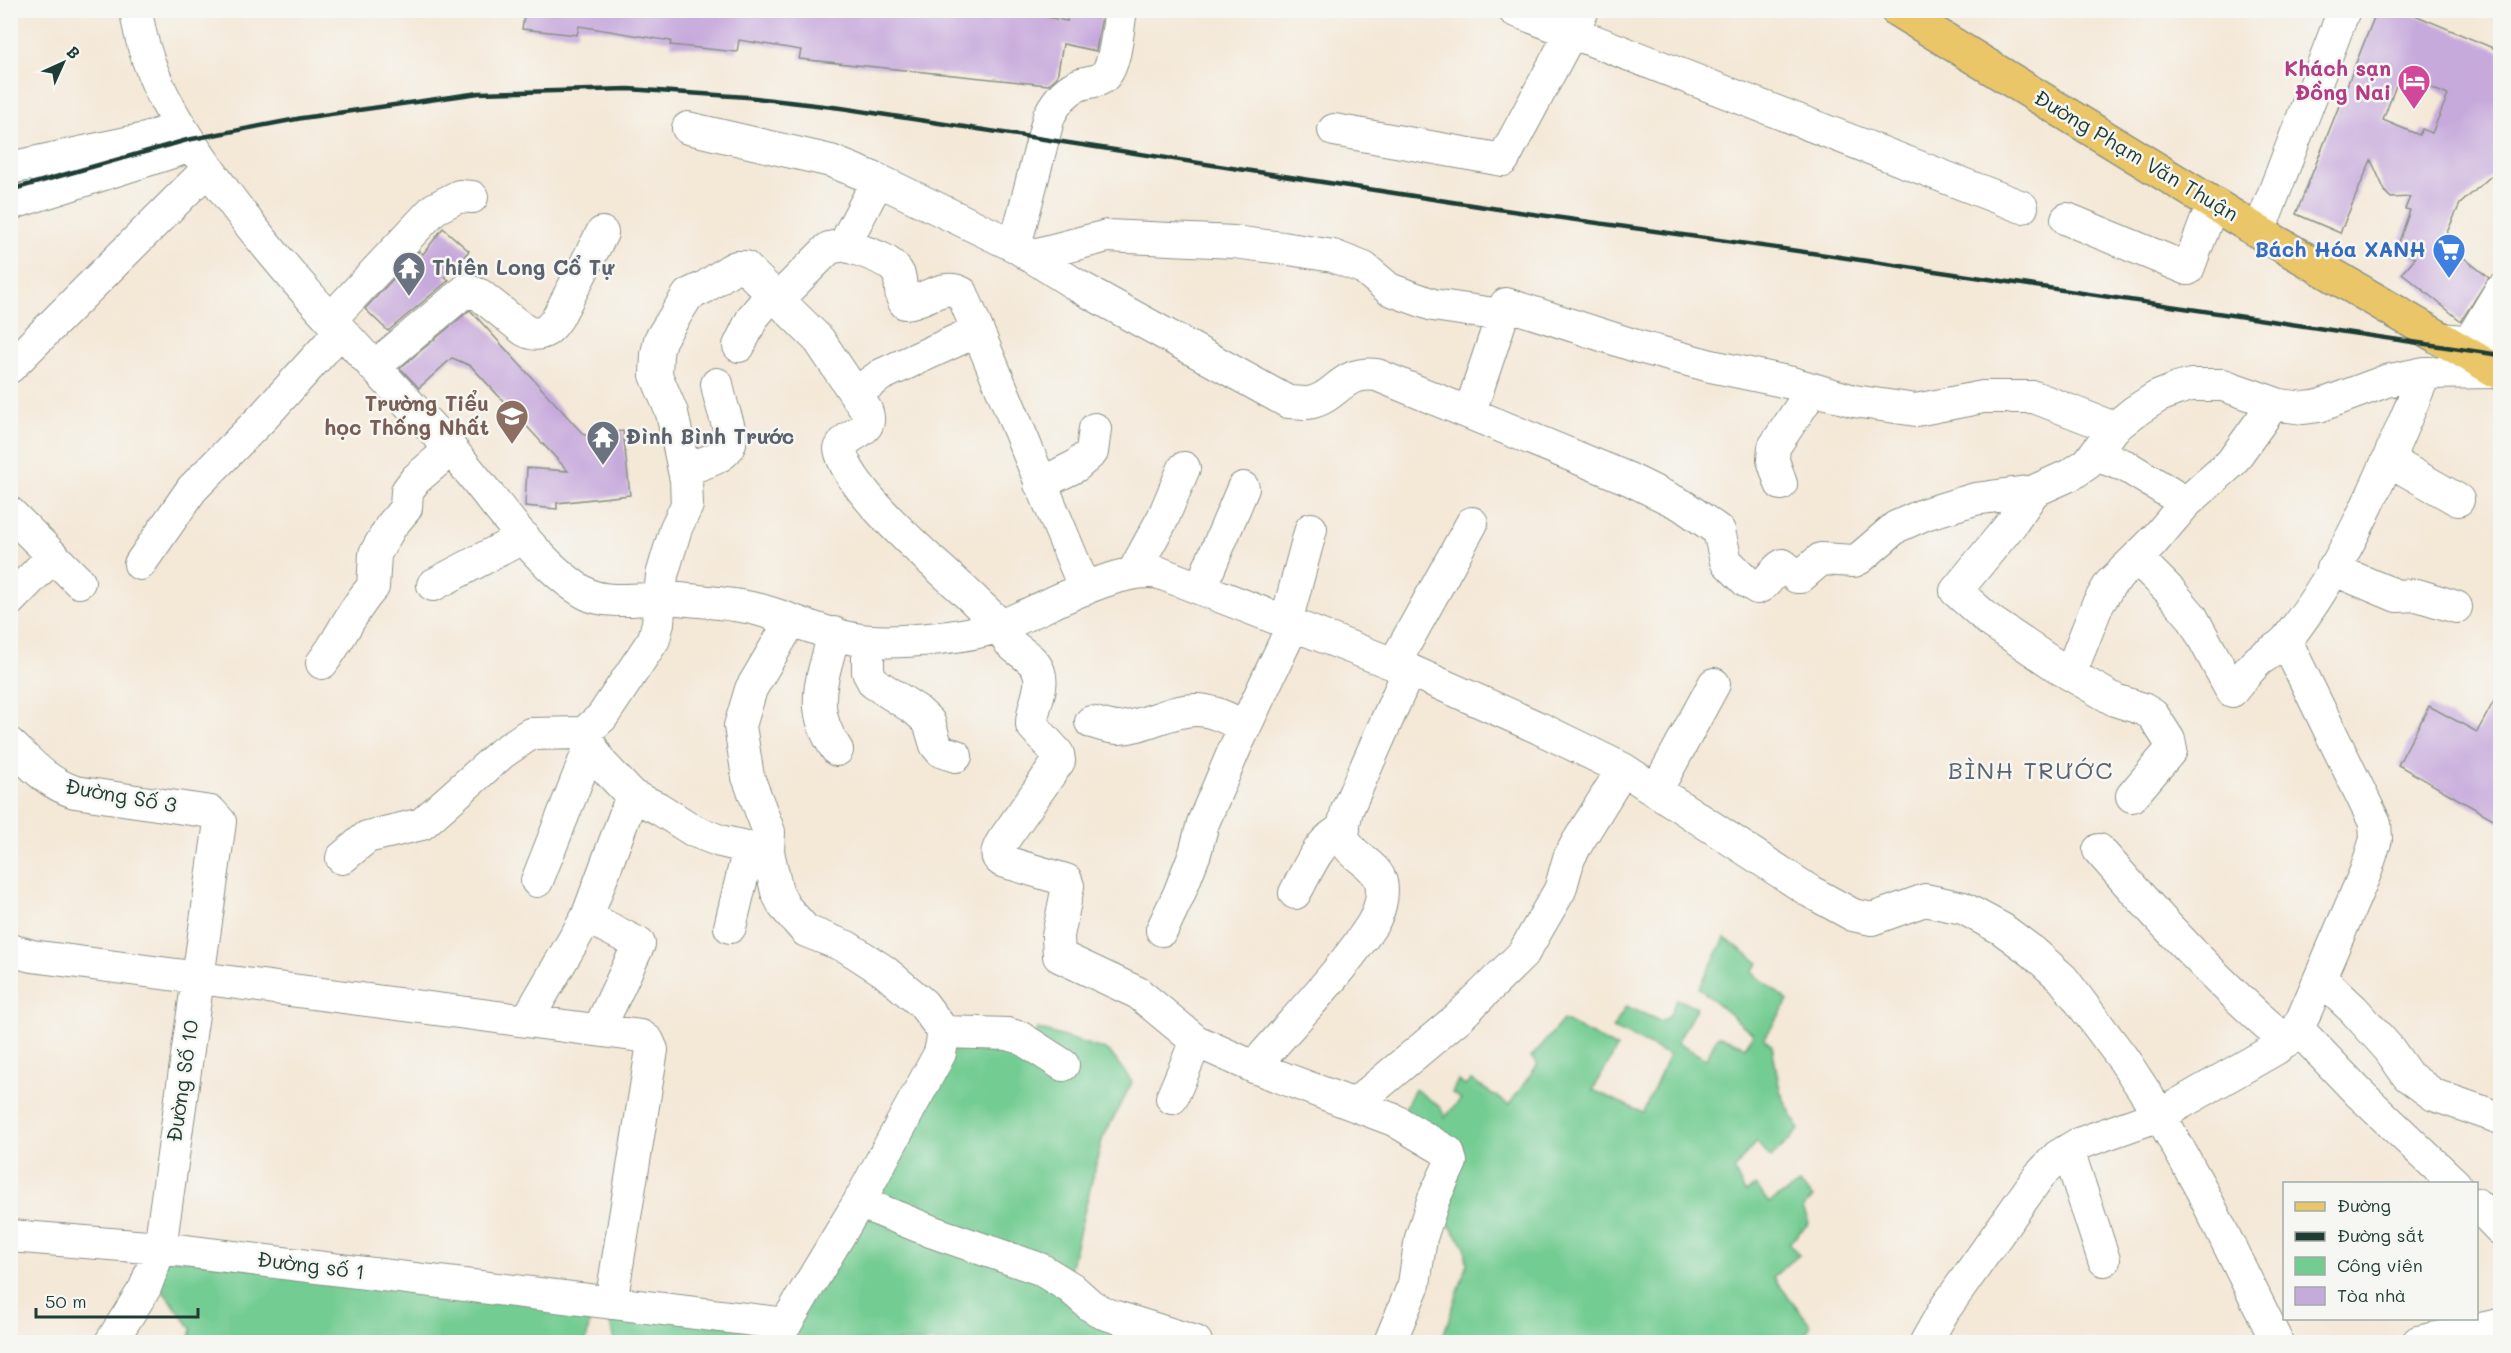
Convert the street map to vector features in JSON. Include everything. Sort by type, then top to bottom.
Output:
[{"type":"main road","name":"Đường Phạm Văn Thuận","points":[[1897,10],[2259,231],[2499,363]]},
{"type":"street","points":[[136,10],[147,60],[193,148],[267,247],[335,326],[451,449],[524,537],[564,577],[590,596],[616,599],[661,597],[746,607],[834,633],[868,640],[914,640],[1000,626],[1085,589],[1133,573],[1160,573],[1402,667],[1539,728],[1623,769],[1811,892],[1852,915],[1872,920],[1925,900],[1964,908],[2002,929],[2033,952],[2063,979],[2124,1060],[2160,1115],[2200,1187],[2277,1342]]},
{"type":"street","points":[[1023,251],[1049,116],[1059,100],[1073,87],[1100,79],[1106,74],[1112,58],[1121,10]]},
{"type":"street","points":[[1514,10],[1577,21],[2022,207]]},
{"type":"street","points":[[2259,231],[2344,10]]},
{"type":"street","points":[[1334,130],[1503,160],[1577,21]]},
{"type":"street","points":[[688,128],[831,161],[878,180],[1023,251],[1078,286],[1288,402],[1308,403],[1351,377],[1366,374],[1388,378],[1629,479],[1682,505],[1719,531],[1726,561],[1755,588],[1763,585],[1783,565],[1800,577],[1821,559],[1845,561],[1860,558],[1896,527],[1925,514],[1976,499],[2034,491],[2072,474],[2095,455],[2114,428],[2134,412],[2157,397],[2191,385],[2223,385],[2274,403],[2304,408],[2319,406],[2386,381],[2499,363]]},
{"type":"street","points":[[10,168],[146,139],[193,148]]},
{"type":"street","points":[[10,204],[193,148]]},
{"type":"street","points":[[10,367],[193,148]]},
{"type":"street","points":[[844,245],[878,180]]},
{"type":"street","points":[[140,564],[192,489],[263,417],[335,326],[434,209],[459,196],[472,197]]},
{"type":"street","points":[[2067,219],[2188,269],[2213,203]]},
{"type":"street","points":[[374,368],[466,290],[480,295],[528,333],[544,333],[551,329],[602,232]]},
{"type":"street","points":[[1023,251],[1107,236],[1234,242],[1283,248],[1333,256],[1364,268],[1389,289],[1433,305],[1501,315]]},
{"type":"street","points":[[739,346],[753,317],[829,248],[844,245],[889,263],[899,276],[902,300],[905,303],[942,290],[954,289],[962,293],[1085,589]]},
{"type":"street","points":[[537,881],[587,740],[654,639],[662,575],[676,528],[687,505],[684,469],[672,412],[656,375],[660,340],[688,295],[736,267],[745,267],[819,340],[870,419],[865,428],[842,442],[840,448],[841,457],[874,504],[1000,626],[1012,645],[1030,658],[1039,673],[1040,686],[1032,712],[1032,725],[1059,757],[1055,767],[997,852],[1002,861],[1066,880],[1068,886],[1058,936],[1059,956],[1138,993],[1196,1041],[1354,1106],[1394,1120],[1437,1143],[1448,1152],[1451,1162],[1434,1198],[1421,1238],[1414,1284],[1390,1342]]},
{"type":"street","points":[[2455,340],[2500,291]]},
{"type":"street","points":[[1470,412],[1506,304],[1636,346],[1854,401],[1916,410],[1983,397],[2034,397],[2114,428]]},
{"type":"street","points":[[855,394],[881,375],[977,331]]},
{"type":"street","points":[[2137,558],[2192,617],[2232,691],[2257,662],[2286,641],[2332,569],[2388,460],[2425,373]]},
{"type":"street","points":[[684,469],[719,458],[727,451],[730,444],[730,427],[717,384]]},
{"type":"street","points":[[1780,484],[1773,460],[1774,447],[1813,389]]},
{"type":"street","points":[[2070,674],[2110,584],[2186,504],[2231,463],[2274,403]]},
{"type":"street","points":[[1040,484],[1076,466],[1092,452],[1095,429]]},
{"type":"street","points":[[322,663],[335,647],[363,597],[373,587],[375,554],[391,526],[405,508],[407,491],[416,479],[451,449]]},
{"type":"street","points":[[2095,455],[2126,466],[2186,504]]},
{"type":"street","points":[[2388,460],[2458,500]]},
{"type":"street","points":[[1133,573],[1163,518],[1184,468]]},
{"type":"street","points":[[1201,587],[1243,488]]},
{"type":"street","points":[[2034,491],[2012,523],[1956,591],[1990,621],[2070,674],[2115,700],[2143,709],[2153,715],[2169,740],[2171,750],[2132,796]]},
{"type":"street","points":[[10,513],[79,582]]},
{"type":"street","points":[[1254,1066],[1372,925],[1382,890],[1380,879],[1351,848],[1344,830],[1347,810],[1402,667],[1472,523]]},
{"type":"street","points":[[1161,930],[1195,853],[1203,823],[1289,624],[1311,529]]},
{"type":"street","points":[[433,585],[524,537]]},
{"type":"street","points":[[10,600],[53,556]]},
{"type":"street","points":[[2332,569],[2397,596],[2418,595],[2456,607]]},
{"type":"street","points":[[730,927],[759,850],[769,832],[748,777],[740,726],[751,689],[791,621]]},
{"type":"street","points":[[834,633],[819,699],[823,729],[837,750]]},
{"type":"street","points":[[868,640],[868,672],[874,683],[916,710],[929,722],[936,745],[941,752],[956,756]]},
{"type":"street","points":[[1926,1342],[1944,1310],[2039,1176],[2058,1156],[2078,1144],[2160,1115],[2292,1035],[2321,979],[2366,871],[2376,839],[2375,823],[2286,641]]},
{"type":"street","points":[[1656,790],[1714,684]]},
{"type":"street","points":[[1091,722],[1117,728],[1134,726],[1178,712],[1197,710],[1213,713],[1245,727]]},
{"type":"street","points":[[342,858],[367,837],[422,824],[502,753],[530,734],[587,740],[632,796],[658,808],[694,831],[720,841],[759,850]]},
{"type":"street","name":"Đường Số 3","points":[[10,744],[45,778],[58,787],[75,792],[211,812]]},
{"type":"street","points":[[1354,1106],[1458,1018],[1523,954],[1560,890],[1569,858],[1576,845],[1623,769]]},
{"type":"street","points":[[527,1020],[587,917],[632,796]]},
{"type":"street","name":"Đường Số 10","points":[[111,1342],[145,1288],[160,1248],[220,822],[211,812]]},
{"type":"street","points":[[1296,893],[1323,845],[1334,833],[1344,830]]},
{"type":"street","points":[[759,850],[784,906],[796,922],[806,931],[847,947],[884,971],[923,1004],[944,1032],[940,1053],[859,1202],[781,1333]]},
{"type":"street","points":[[2099,850],[2150,908],[2241,1002],[2292,1035],[2359,1093],[2453,1182]]},
{"type":"street","points":[[587,917],[639,944],[599,1029]]},
{"type":"street","points":[[10,950],[32,956],[641,1036],[648,1041],[652,1050],[611,1303]]},
{"type":"street","points":[[2321,979],[2354,1010],[2389,1049],[2408,1076],[2434,1095],[2500,1118]]},
{"type":"street","points":[[944,1032],[1008,1034],[1039,1048],[1063,1065]]},
{"type":"street","points":[[1172,1098],[1196,1041]]},
{"type":"street","points":[[2068,1150],[2104,1260]]},
{"type":"street","points":[[859,1202],[933,1232],[1040,1269],[1071,1287],[1090,1305],[1110,1316],[1196,1342]]},
{"type":"street","points":[[2478,1206],[2500,1229]]},
{"type":"street","name":"Đường số 1","points":[[10,1236],[160,1248],[611,1303],[781,1333]]},
{"type":"street","points":[[2418,1342],[2500,1325]]},
{"type":"green space","points":[[1725,938],[1759,963],[1752,972],[1788,1001],[1764,1039],[1772,1046],[1780,1091],[1799,1130],[1771,1158],[1756,1142],[1734,1170],[1745,1192],[1756,1186],[1769,1203],[1799,1184],[1813,1197],[1803,1208],[1809,1223],[1789,1243],[1799,1255],[1773,1277],[1811,1325],[1801,1342],[1441,1342],[1467,1265],[1465,1246],[1449,1225],[1435,1222],[1459,1162],[1401,1115],[1415,1089],[1440,1107],[1445,1117],[1461,1099],[1452,1093],[1458,1080],[1465,1086],[1471,1080],[1509,1105],[1538,1064],[1531,1058],[1563,1020],[1617,1048],[1593,1090],[1643,1113],[1669,1055],[1613,1028],[1626,1006],[1660,1021],[1669,1017],[1676,999],[1697,1007],[1677,1043],[1706,1059],[1718,1035],[1745,1047],[1753,1034],[1699,988]]},
{"type":"green space","points":[[1038,1029],[1109,1051],[1132,1082],[1102,1140],[1065,1290],[1178,1342],[614,1342],[608,1311],[790,1332],[950,1048],[1033,1038]]},
{"type":"green space","points":[[165,1257],[592,1308],[586,1342],[189,1342],[192,1329],[156,1282]]},
{"type":"building","points":[[525,10],[1011,10],[1067,21],[1069,10],[1103,10],[1096,51],[1063,44],[1057,77],[1048,85],[799,59],[801,50],[739,40],[737,52],[670,45],[671,41],[579,26],[577,35],[522,29]]},
{"type":"building","name":"Khách sạn Đồng Nai","points":[[2377,10],[2403,10],[2500,51],[2500,168],[2460,204],[2443,241],[2489,278],[2461,321],[2402,273],[2415,258],[2397,248],[2410,210],[2405,209],[2410,197],[2391,198],[2386,193],[2371,160],[2340,233],[2296,214]],"holes":[[[2400,75],[2448,95],[2432,133],[2422,129],[2419,135],[2383,120]]]},
{"type":"building","name":"Thiên Long Cổ Tự","points":[[443,228],[469,251],[445,277],[449,280],[388,331],[365,309],[419,251],[423,254]]},
{"type":"building","points":[[470,310],[584,435],[623,431],[630,495],[557,503],[557,509],[525,506],[527,468],[568,471],[471,366],[452,358],[419,388],[400,368]]},
{"type":"building","points":[[2500,690],[2500,823],[2398,765],[2429,706],[2477,732]]},
{"type":"railway","points":[[10,190],[187,140],[302,118],[479,93],[628,89],[747,97],[841,108],[1498,209],[1840,257],[2500,355]]},
{"type":"place","name":"Khách sạn Đồng Nai","points":[[2414,110]]},
{"type":"place","name":"Bách Hóa XANH","points":[[2449,279]]},
{"type":"place","name":"Thiên Long Cổ Tự","points":[[409,297]]},
{"type":"place","name":"Trường Tiểu học Thống Nhất","points":[[512,445]]},
{"type":"place","name":"Đình Bình Trước","points":[[603,466]]},
{"type":"district","name":"BÌNH TRƯỚC","points":[[2031,771]]}]
